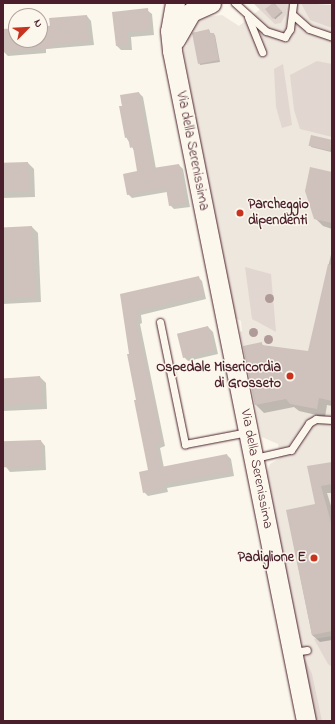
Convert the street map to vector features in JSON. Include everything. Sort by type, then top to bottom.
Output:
[{"type":"street","name":"Via della Serenissima","points":[[175,3],[170,31],[172,52],[253,458],[300,651],[306,721]]},
{"type":"street","name":"Via della Serenissima","points":[[172,52],[178,32],[191,12],[211,3]]},
{"type":"lane","points":[[235,3],[266,31],[285,37],[293,15],[293,3]]},
{"type":"lane","points":[[247,15],[262,52]]},
{"type":"lane","points":[[293,15],[309,29],[332,37]]},
{"type":"lane","points":[[160,322],[186,444],[248,432]]},
{"type":"lane","points":[[253,458],[291,450],[309,423],[316,419],[332,420]]},
{"type":"shaded area","points":[[253,3],[287,3],[286,14],[281,23],[275,24]]},
{"type":"shaded area","name":"Ospedale Misericordia di Grosseto","points":[[268,3],[332,5],[332,721],[313,721],[265,476],[270,464],[280,458],[278,444],[262,437],[240,332],[242,331],[241,321],[233,317],[183,49],[187,46],[189,33],[202,17],[222,15],[239,26]]},
{"type":"shaded area","points":[[301,3],[332,5],[332,28],[310,20]]},
{"type":"shaded area","points":[[317,61],[332,64],[332,137],[300,129],[294,110],[290,75]]},
{"type":"shaded area","points":[[283,64],[292,125],[282,128],[276,107],[274,69]]},
{"type":"shaded area","points":[[245,267],[271,274],[276,332],[252,319]]},
{"type":"shaded area","points":[[332,636],[332,667],[328,664],[314,639]]},
{"type":"shaded area","points":[[301,658],[306,661],[312,674],[322,721],[313,721]]},
{"type":"building","points":[[273,3],[282,11],[273,19],[265,9]]},
{"type":"building","points":[[148,8],[150,30],[127,32],[128,45],[116,46],[112,12]]},
{"type":"building","points":[[87,15],[89,41],[54,44],[54,48],[3,51],[3,29],[8,29],[8,48],[48,48],[48,26],[50,26],[49,18]]},
{"type":"building","points":[[209,29],[210,33],[214,33],[219,60],[198,64],[192,33]]},
{"type":"building","points":[[139,92],[153,168],[179,164],[186,203],[169,206],[166,188],[127,195],[123,174],[137,171],[133,147],[130,148],[128,137],[125,138],[119,106],[122,106],[120,95]]},
{"type":"building","points":[[311,135],[332,140],[330,151],[309,146]]},
{"type":"building","points":[[28,162],[29,191],[4,192],[3,163]]},
{"type":"building","points":[[310,167],[332,172],[332,223],[314,219],[305,191]]},
{"type":"building","points":[[32,226],[36,297],[7,298],[3,228]]},
{"type":"building","points":[[328,264],[332,265],[332,401],[319,398],[317,409],[290,404],[286,399],[255,405],[243,346],[262,342],[262,345],[308,351]]},
{"type":"building","points":[[199,276],[203,295],[137,311],[139,319],[136,320],[162,442],[156,444],[161,467],[227,454],[231,472],[164,484],[164,488],[143,493],[139,472],[148,470],[134,400],[136,400],[127,354],[129,354],[120,294]]},
{"type":"building","points":[[208,326],[214,350],[183,358],[177,334]]},
{"type":"building","points":[[40,376],[42,403],[5,406],[3,379]]},
{"type":"building","points":[[41,440],[42,466],[4,467],[3,441]]},
{"type":"building","name":"Padiglione E","points":[[332,462],[332,484],[321,486],[332,526],[332,631],[312,635],[286,510],[315,504],[307,466]]},
{"type":"place","name":"Parcheggio dipendenti","points":[[240,213]]},
{"type":"place","name":"Ospedale Misericordia di Grosseto","points":[[290,376]]},
{"type":"place","name":"Padiglione E","points":[[314,558]]}]
